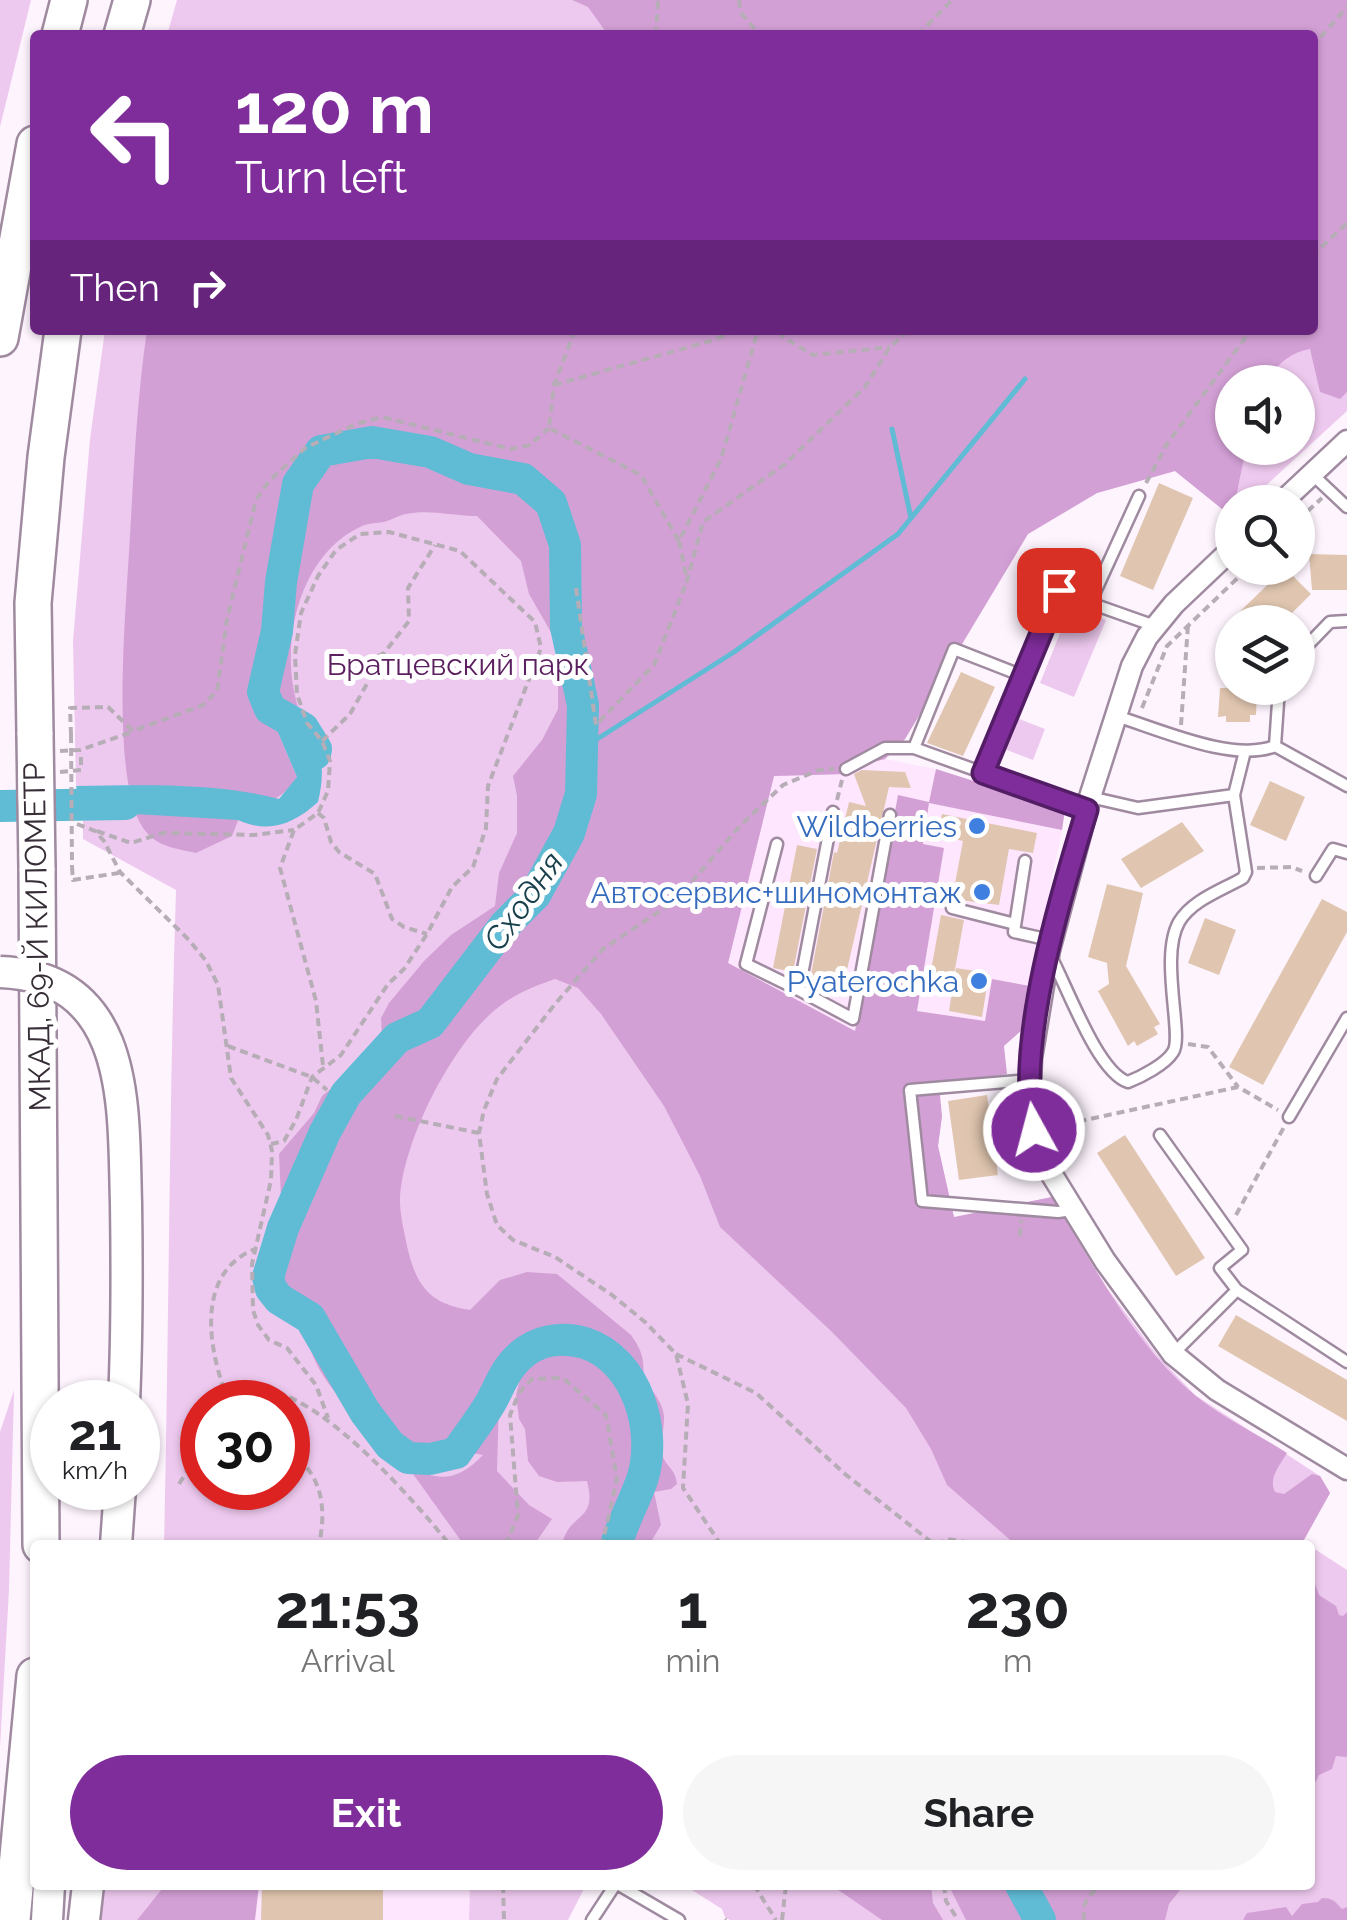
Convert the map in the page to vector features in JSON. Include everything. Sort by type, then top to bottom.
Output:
[{"type":"highway","points":[[61,30],[69,0]]},
{"type":"highway","points":[[123,30],[132,0]]},
{"type":"highway","points":[[0,338],[30,172]]},
{"type":"highway","name":"МКАД, 69-Й КИЛОМЕТР","points":[[42,1538],[37,868],[51,740],[34,603],[61,335]]},
{"type":"highway","points":[[12,1920],[30,1729]]},
{"type":"main road","points":[[0,972],[43,980],[76,1000],[100,1028],[116,1062],[124,1119],[124,1380]]},
{"type":"main road","points":[[116,1540],[118,1510]]},
{"type":"main road","points":[[47,1920],[48,1890]]},
{"type":"main road","points":[[84,1920],[87,1890]]},
{"type":"street","points":[[1300,485],[1347,441]]},
{"type":"street","points":[[1215,565],[1174,604],[1132,666],[1126,719],[1088,803],[1049,950],[1029,1080],[1029,1106],[1049,1170],[1072,1210],[1173,1354],[1230,1399],[1347,1470]]},
{"type":"lane","points":[[1312,474],[1347,508]]},
{"type":"lane","points":[[1090,603],[1139,496]]},
{"type":"lane","points":[[983,773],[1059,590],[1156,626]]},
{"type":"lane","points":[[1315,637],[1330,622],[1347,620]]},
{"type":"lane","points":[[914,748],[954,648],[1023,676]]},
{"type":"lane","points":[[1275,746],[1278,705]]},
{"type":"lane","points":[[1126,719],[1246,752],[1275,746]]},
{"type":"lane","points":[[1275,746],[1347,786]]},
{"type":"lane","points":[[846,769],[885,748],[914,748],[983,773],[1088,803],[1138,808],[1234,795]]},
{"type":"lane","points":[[1025,862],[1014,932],[1042,938],[1088,1034],[1118,1079],[1128,1082],[1137,1078],[1173,1053],[1176,1042],[1170,984],[1173,937],[1180,920],[1194,905],[1243,878],[1246,872],[1234,795],[1236,770],[1246,752]]},
{"type":"lane","points":[[799,990],[833,812]]},
{"type":"lane","points":[[777,844],[746,964],[853,1018],[890,815]]},
{"type":"lane","points":[[1316,876],[1332,849],[1347,852]]},
{"type":"lane","points":[[952,908],[1015,924]]},
{"type":"lane","points":[[1289,1117],[1347,1018]]},
{"type":"lane","points":[[1029,1080],[910,1090],[922,1202],[1072,1210]]},
{"type":"lane","points":[[1160,1135],[1242,1250],[1220,1268],[1238,1290],[1347,1362]]},
{"type":"lane","points":[[1173,1354],[1238,1290]]},
{"type":"lane","points":[[592,1920],[613,1890]]},
{"type":"lane","points":[[626,1890],[679,1920]]},
{"type":"path","points":[[656,30],[658,0]]},
{"type":"path","points":[[739,0],[741,13],[756,30]]},
{"type":"path","points":[[923,30],[952,0]]},
{"type":"path","points":[[1318,40],[1347,7]]},
{"type":"path","points":[[1318,251],[1347,224]]},
{"type":"path","points":[[51,740],[80,750],[203,705],[216,690],[226,619],[256,500],[268,480],[305,448],[356,424],[382,418],[511,448],[530,445],[548,428],[554,385],[573,335]]},
{"type":"path","points":[[554,385],[726,335]]},
{"type":"path","points":[[678,542],[721,460],[757,335]]},
{"type":"path","points":[[782,335],[813,355],[890,347]]},
{"type":"path","points":[[576,588],[596,725],[654,665],[687,580],[702,522],[785,464],[865,387],[890,347],[903,335]]},
{"type":"path","points":[[1139,496],[1167,444],[1247,335]]},
{"type":"path","points":[[548,428],[641,475],[678,542],[687,580]]},
{"type":"path","points":[[271,1144],[284,1141],[312,1077],[341,1055],[388,984],[404,969],[428,934],[452,888],[473,866],[486,828],[488,786],[541,648],[535,622],[460,551],[389,532],[360,534],[336,550],[318,576],[301,613],[295,655],[297,694],[307,723],[322,742],[330,762],[328,790],[318,813],[294,830],[162,834],[131,843],[78,824],[95,831],[104,841],[120,872],[206,961],[218,986],[231,1078],[256,1113],[271,1144],[271,1180],[255,1250],[254,1310],[258,1325],[269,1340],[287,1348],[316,1385],[328,1418]]},
{"type":"path","points":[[322,742],[350,714],[368,682],[375,658],[384,653],[409,621],[408,588],[436,544]]},
{"type":"path","points":[[1126,719],[1166,646],[1230,585]]},
{"type":"path","points":[[1181,736],[1188,625]]},
{"type":"path","points":[[120,872],[73,880],[51,740],[70,708],[108,707],[133,731]]},
{"type":"path","points":[[833,812],[846,769],[819,770],[782,785],[740,826],[675,901],[603,949],[496,1078],[479,1133],[487,1194],[497,1225],[513,1240],[555,1257],[612,1295],[676,1354],[756,1392],[845,1474],[930,1540]]},
{"type":"path","points":[[318,813],[339,852],[376,874],[392,918],[404,927],[428,934]]},
{"type":"path","points":[[294,830],[280,868],[316,1000],[323,1066]]},
{"type":"path","points":[[1260,868],[1292,867]]},
{"type":"path","points":[[1176,1042],[1208,1048],[1238,1088],[1289,1117],[1227,1230]]},
{"type":"path","points":[[228,1046],[312,1077],[327,1090]]},
{"type":"path","points":[[1048,1128],[1238,1088]]},
{"type":"path","points":[[394,1116],[479,1133]]},
{"type":"path","points":[[222,1380],[212,1350],[210,1320],[218,1283],[235,1257],[255,1250]]},
{"type":"path","points":[[676,1354],[688,1404],[683,1488],[718,1540]]},
{"type":"path","points":[[508,1540],[518,1515],[510,1415],[519,1393],[532,1380],[563,1378],[606,1415],[617,1479],[603,1540]]},
{"type":"path","points":[[310,1409],[328,1418],[404,1490],[446,1540]]},
{"type":"path","points":[[310,1472],[320,1489],[324,1518],[320,1540]]},
{"type":"path","points":[[503,1890],[504,1920]]},
{"type":"path","points":[[758,1890],[779,1920]]},
{"type":"path","points":[[779,1920],[785,1890]]},
{"type":"path","points":[[945,1890],[958,1920]]},
{"type":"path","points":[[1084,1920],[1083,1908],[1095,1890]]},
{"type":"shaded area","name":"Братцевский парк","points":[[572,0],[1347,0],[1347,392],[1340,399],[1320,392],[1310,349],[1296,353],[1280,365],[1215,365],[1215,465],[1243,465],[1238,485],[1215,485],[1215,503],[1175,471],[1097,493],[1028,534],[905,739],[885,759],[853,767],[846,774],[774,776],[728,963],[855,1031],[898,795],[929,802],[936,769],[1065,810],[1062,830],[929,803],[923,844],[944,848],[917,1011],[985,1021],[992,979],[1030,986],[1022,1030],[1004,1046],[1007,1074],[939,1085],[942,1116],[938,1146],[954,1217],[1052,1197],[1116,1302],[1174,1376],[1206,1404],[1287,1453],[1274,1477],[1275,1492],[1284,1494],[1312,1474],[1320,1476],[1330,1493],[1304,1540],[1010,1540],[947,1485],[906,1408],[720,1227],[700,1176],[664,1106],[601,1014],[578,988],[555,979],[500,1006],[482,1022],[448,1067],[410,1150],[400,1200],[402,1223],[420,1282],[444,1303],[470,1310],[500,1280],[527,1272],[557,1274],[631,1335],[641,1355],[643,1377],[662,1406],[662,1451],[677,1484],[654,1492],[661,1525],[652,1540],[564,1540],[589,1504],[587,1481],[557,1482],[539,1476],[528,1461],[516,1395],[520,1379],[515,1379],[505,1386],[499,1400],[497,1471],[529,1505],[552,1519],[537,1540],[460,1540],[408,1467],[448,1476],[465,1470],[483,1455],[419,1449],[394,1429],[381,1429],[363,1408],[350,1409],[313,1356],[310,1313],[304,1303],[293,1305],[284,1295],[279,1279],[283,1242],[279,1154],[314,1113],[322,1096],[359,1066],[382,1039],[381,1018],[389,1003],[424,961],[451,935],[495,906],[499,873],[517,833],[513,776],[542,740],[558,709],[558,663],[552,634],[529,594],[521,561],[477,516],[414,513],[362,526],[339,540],[321,560],[297,610],[291,666],[302,718],[277,730],[297,777],[280,796],[241,813],[232,836],[196,853],[154,839],[143,828],[133,803],[123,730],[133,483],[146,335],[1318,335],[1318,30],[604,30],[588,7]]},
{"type":"shaded area","points":[[885,759],[936,769],[929,802],[1062,830],[1030,986],[992,979],[985,1021],[917,1011],[944,848],[923,845],[928,802],[898,796],[855,1032],[728,963],[774,776],[846,774],[853,767]]},
{"type":"shaded area","points":[[1315,1584],[1319,1595],[1336,1606],[1339,1615],[1347,1612],[1347,1757],[1336,1756],[1332,1769],[1319,1775],[1315,1783]]},
{"type":"shaded area","points":[[161,1890],[258,1890],[255,1920],[137,1920]]},
{"type":"shaded area","points":[[258,1890],[470,1890],[469,1920],[255,1920]]},
{"type":"shaded area","points":[[838,1890],[932,1890],[933,1903],[943,1920],[882,1920]]},
{"type":"shaded area","points":[[951,1890],[1180,1890],[1169,1904],[1165,1920],[966,1920]]},
{"type":"shaded area","points":[[1322,1898],[1332,1900],[1342,1909],[1347,1907],[1347,1920],[1243,1920],[1247,1913],[1286,1907],[1292,1916],[1302,1904]]},
{"type":"green space","points":[[0,0],[31,0],[0,127]]},
{"type":"green space","name":"Братцевский парк","points":[[177,0],[1347,0],[1347,411],[1315,440],[1315,365],[1215,365],[1215,465],[1288,465],[1266,485],[1215,485],[1215,503],[1175,471],[1097,493],[1028,534],[905,739],[885,759],[853,767],[846,774],[774,776],[728,963],[897,1054],[942,1116],[938,1146],[954,1218],[1052,1197],[1107,1288],[1157,1355],[1195,1395],[1320,1476],[1330,1493],[1304,1540],[164,1540],[176,890],[83,839],[83,811],[76,786],[73,641],[90,439],[104,335],[1318,335],[1318,30],[168,30]]},
{"type":"green space","points":[[1071,606],[1106,620],[1074,697],[1040,683]]},
{"type":"green space","points":[[1014,717],[1045,729],[1033,760],[1002,748]]},
{"type":"green space","points":[[14,1390],[9,1590],[0,1747],[0,1432]]},
{"type":"green space","points":[[1315,1549],[1347,1570],[1347,1920],[730,1920],[722,1909],[692,1890],[1315,1890]]},
{"type":"green space","points":[[103,1890],[161,1890],[137,1920],[99,1920]]},
{"type":"green space","points":[[470,1890],[583,1890],[568,1920],[469,1920]]},
{"type":"water","points":[[302,718],[321,758],[320,790],[318,802],[290,821],[260,826],[238,820],[83,811],[76,786],[204,787],[279,799],[297,777],[277,730]]},
{"type":"building","points":[[1159,483],[1193,498],[1153,590],[1120,576]]},
{"type":"building","points":[[1315,554],[1347,555],[1347,590],[1312,590]]},
{"type":"building","points":[[1267,585],[1302,585],[1311,594],[1300,605],[1247,605]]},
{"type":"building","points":[[961,672],[995,687],[963,756],[927,743]]},
{"type":"building","points":[[1219,705],[1256,705],[1256,715],[1250,715],[1250,722],[1226,722],[1226,716],[1218,717]]},
{"type":"building","points":[[862,770],[905,772],[911,788],[889,787],[841,996],[809,985],[834,852],[837,853],[849,802],[866,806],[854,774]]},
{"type":"building","points":[[1270,781],[1305,797],[1286,841],[1250,825]]},
{"type":"building","points":[[942,814],[1037,833],[1033,853],[1009,849],[999,905],[952,899],[963,841],[938,835]]},
{"type":"building","points":[[1182,822],[1204,851],[1141,888],[1121,859]]},
{"type":"building","points":[[797,845],[817,849],[793,972],[773,968]]},
{"type":"building","points":[[1107,884],[1143,893],[1126,966],[1160,1024],[1154,1027],[1158,1034],[1137,1046],[1134,1041],[1128,1046],[1098,991],[1109,984],[1107,963],[1088,957]]},
{"type":"building","points":[[1322,899],[1347,912],[1347,932],[1263,1085],[1229,1067]]},
{"type":"building","points":[[941,915],[964,920],[953,980],[930,976]]},
{"type":"building","points":[[1205,918],[1236,930],[1219,975],[1188,963]]},
{"type":"building","points":[[956,968],[989,973],[982,1017],[949,1011]]},
{"type":"building","points":[[987,1095],[998,1175],[959,1180],[948,1101]]},
{"type":"building","points":[[1125,1135],[1205,1258],[1176,1276],[1097,1153]]},
{"type":"building","points":[[1236,1315],[1347,1380],[1347,1421],[1218,1346]]},
{"type":"building","points":[[262,1890],[383,1890],[383,1920],[261,1920]]},
{"type":"waterway","points":[[583,748],[734,652],[898,534],[1025,379]]},
{"type":"waterway","points":[[892,429],[911,518]]},
{"type":"waterway","name":"Сходня","points":[[315,754],[316,749],[303,728],[270,709],[263,692],[277,631],[298,484],[321,451],[372,442],[430,452],[469,469],[523,479],[551,503],[565,545],[566,627],[583,705],[581,794],[569,833],[535,895],[505,925],[430,1023],[397,1038],[346,1094],[283,1228],[268,1277],[279,1299],[310,1318],[365,1412],[390,1445],[408,1458],[430,1459],[456,1453],[510,1366],[534,1346],[568,1340],[603,1352],[630,1381],[645,1420],[647,1440],[642,1480],[618,1540]]},
{"type":"waterway","name":"Сходня","points":[[0,806],[125,804]]},
{"type":"waterway","name":"Сходня","points":[[1024,1890],[1040,1920]]},
{"type":"place","name":"Wildberries","points":[[977,826]]},
{"type":"place","name":"Автосервис+шиномонтаж","points":[[982,892]]},
{"type":"place","name":"Pyaterochka","points":[[979,981]]},
{"type":"route","points":[[1034,1130],[1029,1106],[1030,1058],[1049,950],[1087,810],[983,773],[1059,590]]}]
